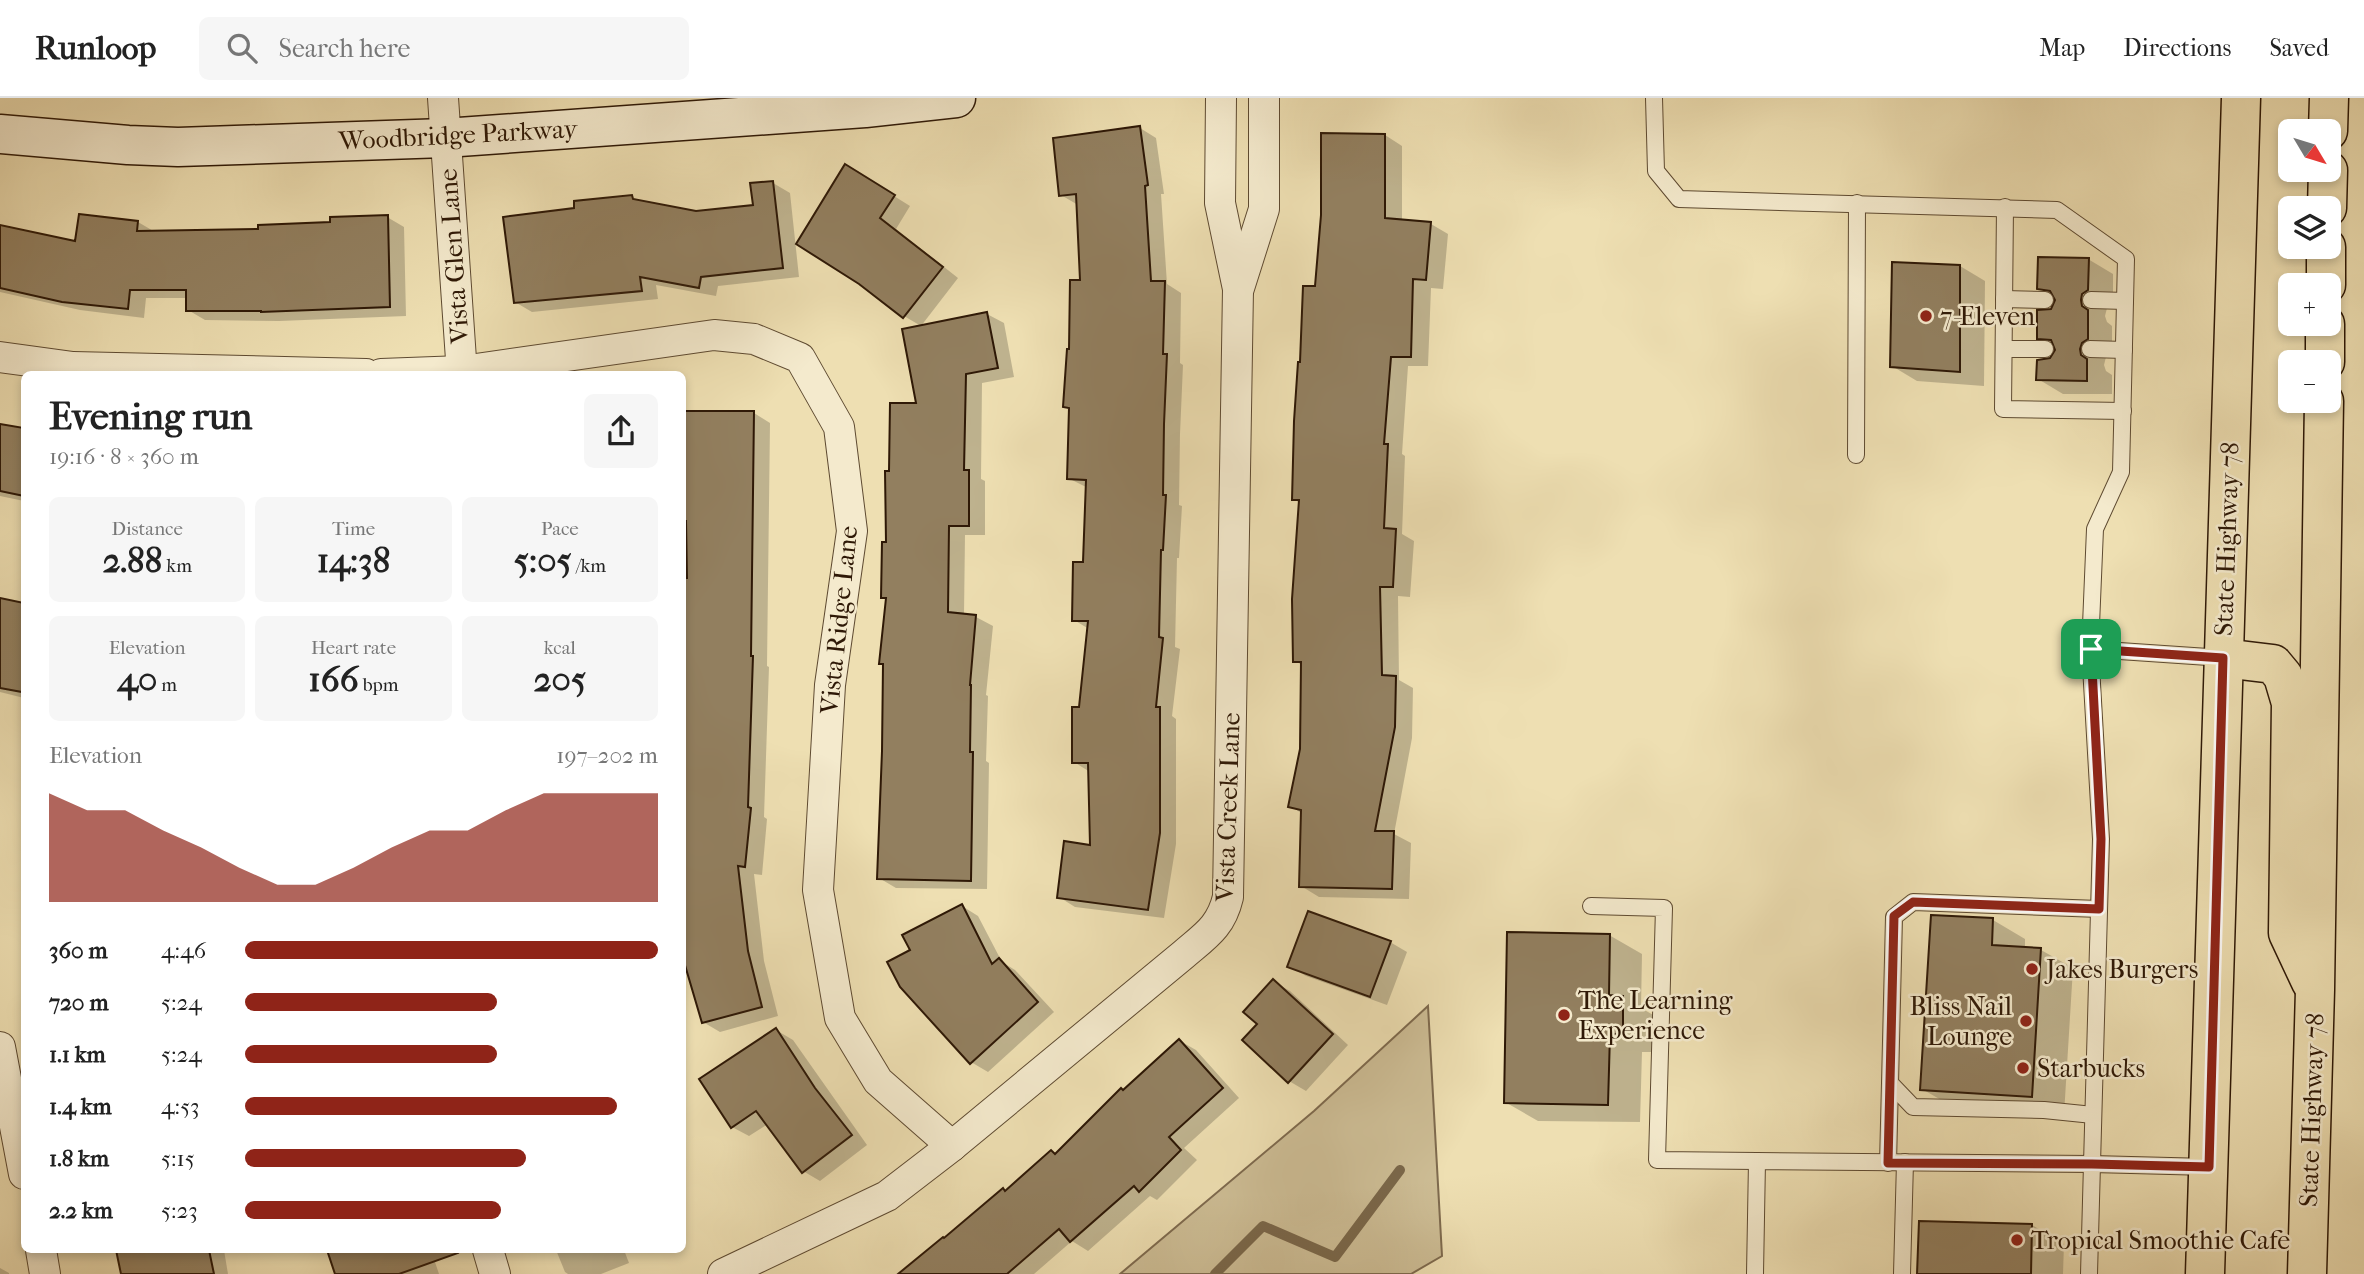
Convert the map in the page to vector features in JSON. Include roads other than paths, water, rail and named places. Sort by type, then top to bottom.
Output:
[{"type":"main road","name":"Woodbridge Parkway","points":[[0,134],[128,145],[178,146],[445,138],[852,109],[957,98]]},
{"type":"main road","name":"State Highway 78","points":[[2205,1274],[2241,98]]},
{"type":"main road","points":[[2328,119],[2329,98]]},
{"type":"main road","name":"State Highway 78","points":[[2307,1274],[2315,990],[2324,413]]},
{"type":"main road","points":[[2223,658],[2273,664],[2284,676],[2291,703],[2288,933],[2315,990]]},
{"type":"street","name":"Vista Glen Lane","points":[[443,98],[462,371]]},
{"type":"street","name":"Vista Creek Lane","points":[[723,1274],[887,1196],[952,1146],[1183,955],[1213,929],[1224,914],[1228,897],[1238,289],[1220,203],[1220,98]]},
{"type":"street","name":"Vista Creek Lane","points":[[1238,289],[1264,209],[1264,98]]},
{"type":"street","name":"Vista Ridge Lane","points":[[475,371],[714,335],[754,339],[800,358],[839,427],[852,531],[830,685],[818,890],[840,1018],[878,1081],[952,1146]]},
{"type":"street","points":[[0,357],[73,367],[240,371]]},
{"type":"street","points":[[0,1047],[21,1158]]},
{"type":"street","points":[[42,1253],[45,1274]]},
{"type":"street","points":[[489,1253],[495,1274]]},
{"type":"lane","points":[[1654,98],[1656,171],[1679,199],[2057,210],[2126,260],[2121,472],[2095,529],[2091,649],[2101,839],[2089,1274]]},
{"type":"lane","points":[[1856,455],[1857,203]]},
{"type":"lane","points":[[2005,207],[2003,409],[2123,411]]},
{"type":"lane","points":[[2004,299],[2045,300]]},
{"type":"lane","points":[[2091,300],[2125,301]]},
{"type":"lane","points":[[2004,349],[2045,349]]},
{"type":"lane","points":[[2090,349],[2124,350]]},
{"type":"lane","points":[[2091,649],[2223,658]]},
{"type":"lane","points":[[1902,1274],[1890,1083],[1894,916],[1913,902],[2099,909]]},
{"type":"lane","points":[[1591,906],[1664,908],[1657,1160],[2209,1167]]},
{"type":"lane","points":[[1890,1083],[1913,1107],[2043,1110],[2094,1115]]},
{"type":"lane","points":[[1755,1274],[1757,1161]]},
{"type":"waterway","points":[[1215,1274],[1263,1226],[1335,1257],[1400,1170]]},
{"type":"place","name":"7-Eleven","points":[[1926,316]]},
{"type":"place","name":"Jakes Burgers","points":[[2032,969]]},
{"type":"place","name":"The Learning Experience","points":[[1564,1015]]},
{"type":"place","name":"Bliss Nail Lounge","points":[[2026,1021]]},
{"type":"place","name":"Starbucks","points":[[2023,1068]]},
{"type":"place","name":"Tropical Smoothie Cafe","points":[[2017,1240]]}]
